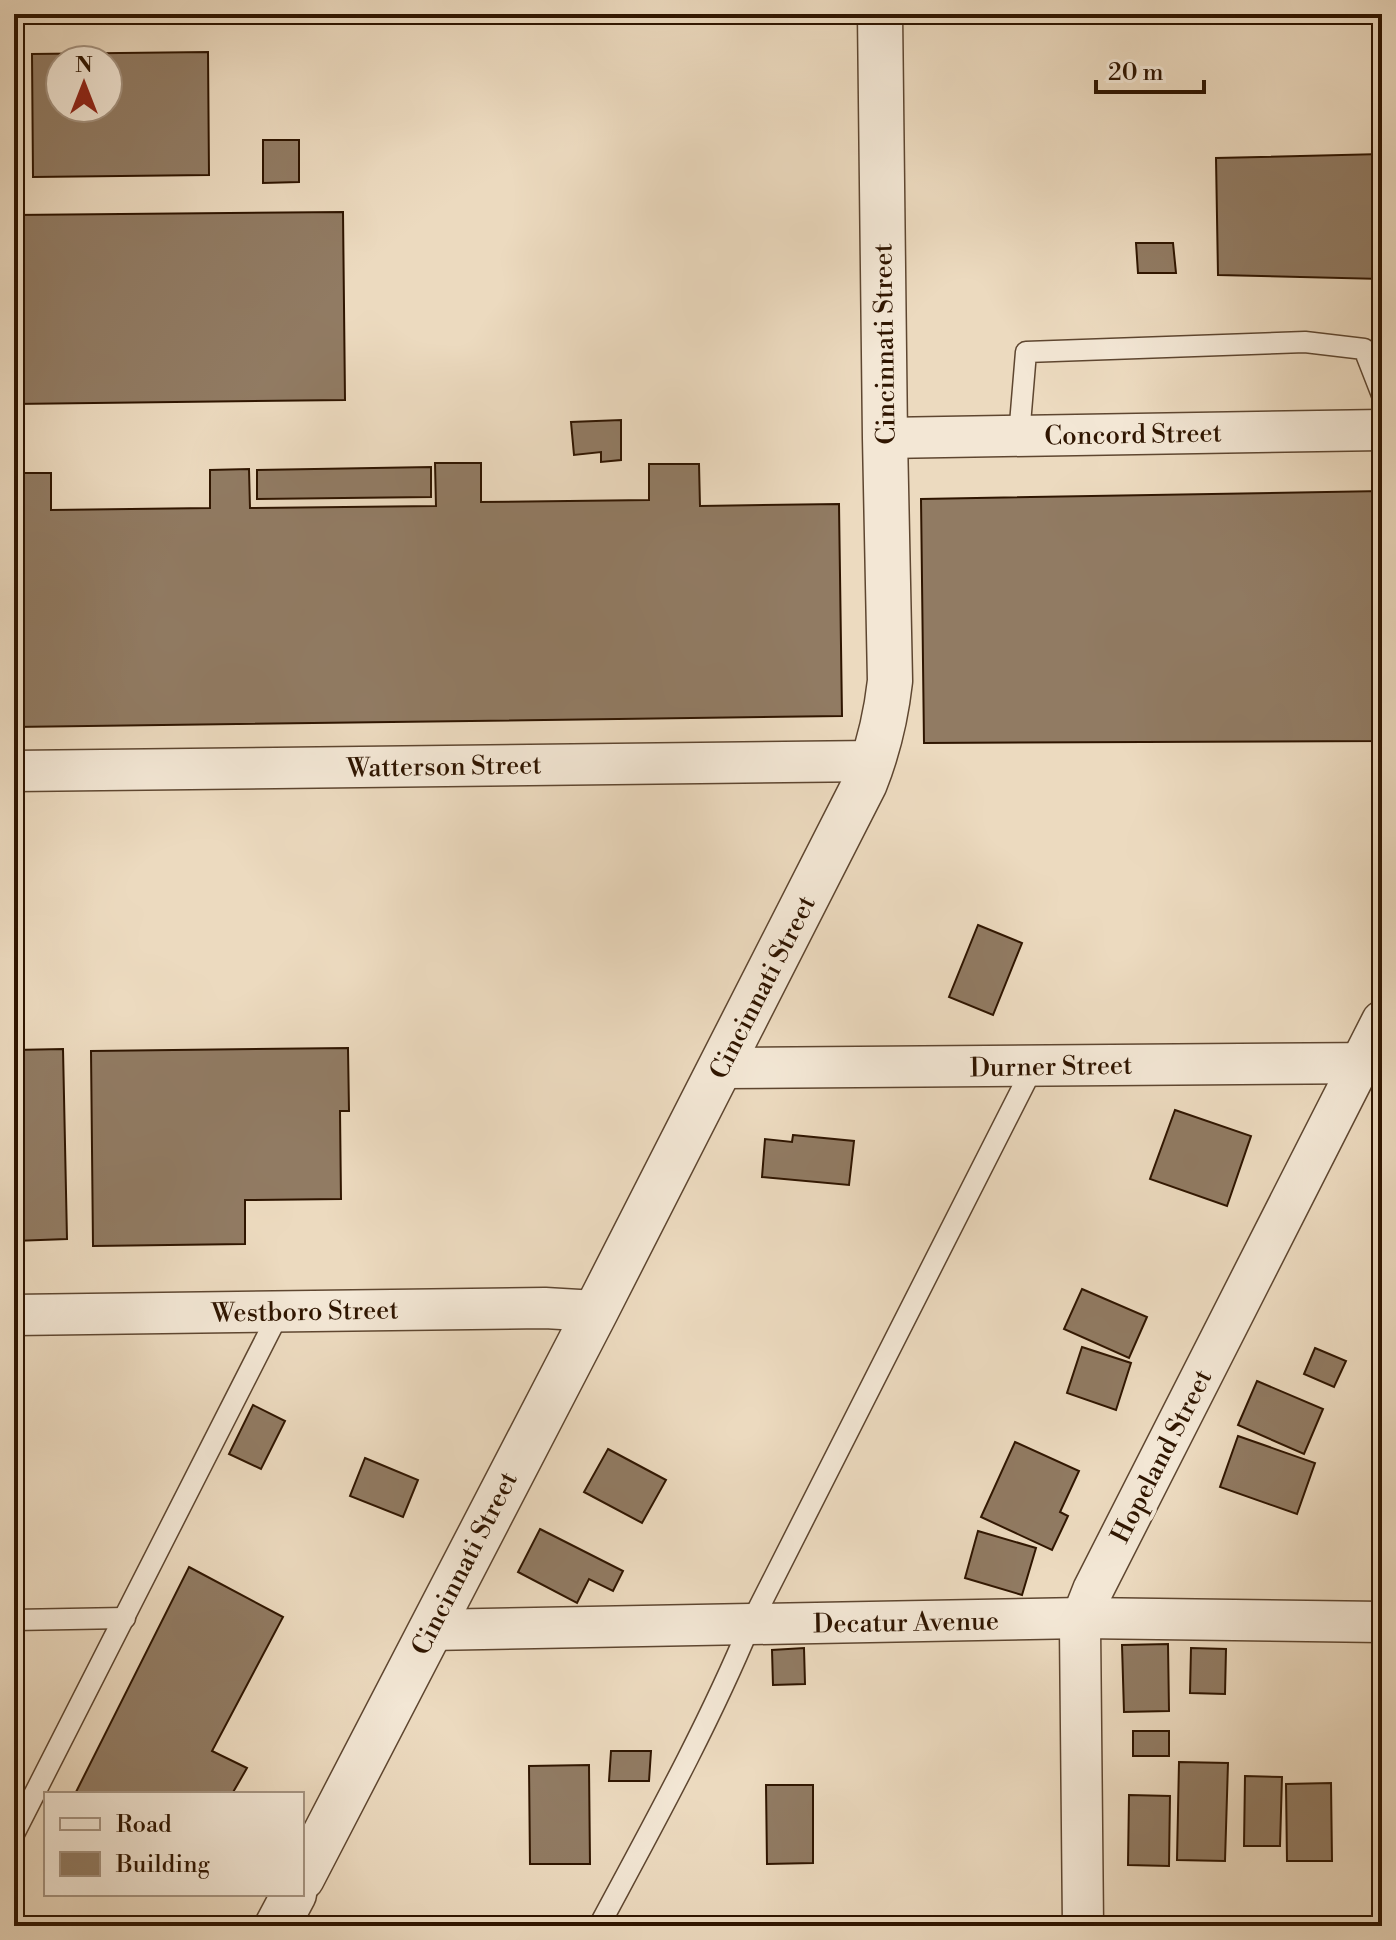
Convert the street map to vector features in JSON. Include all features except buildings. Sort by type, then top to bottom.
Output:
[{"type":"street","name":"Cincinnati Street","points":[[304,1874],[721,1068],[874,761],[886,715],[890,681],[880,14]]},
{"type":"street","name":"Concord Street","points":[[885,438],[1382,430]]},
{"type":"street","name":"Watterson Street","points":[[14,771],[874,761]]},
{"type":"street","name":"Hopeland Street","points":[[1083,1926],[1082,1618],[1093,1590],[1372,1063],[1382,1021]]},
{"type":"street","name":"Durner Street","points":[[721,1068],[1372,1063]]},
{"type":"street","name":"Westboro Street","points":[[14,1315],[545,1308],[596,1311]]},
{"type":"street","name":"Decatur Avenue","points":[[429,1630],[1082,1618],[1382,1622]]},
{"type":"street","points":[[277,1926],[293,1896]]},
{"type":"lane","points":[[1019,436],[1026,352],[1305,342],[1349,347],[1364,349],[1382,395]]},
{"type":"lane","points":[[599,1926],[730,1673],[750,1625],[1033,1067]]},
{"type":"lane","points":[[14,1834],[280,1311]]},
{"type":"lane","points":[[14,1620],[125,1618]]}]
